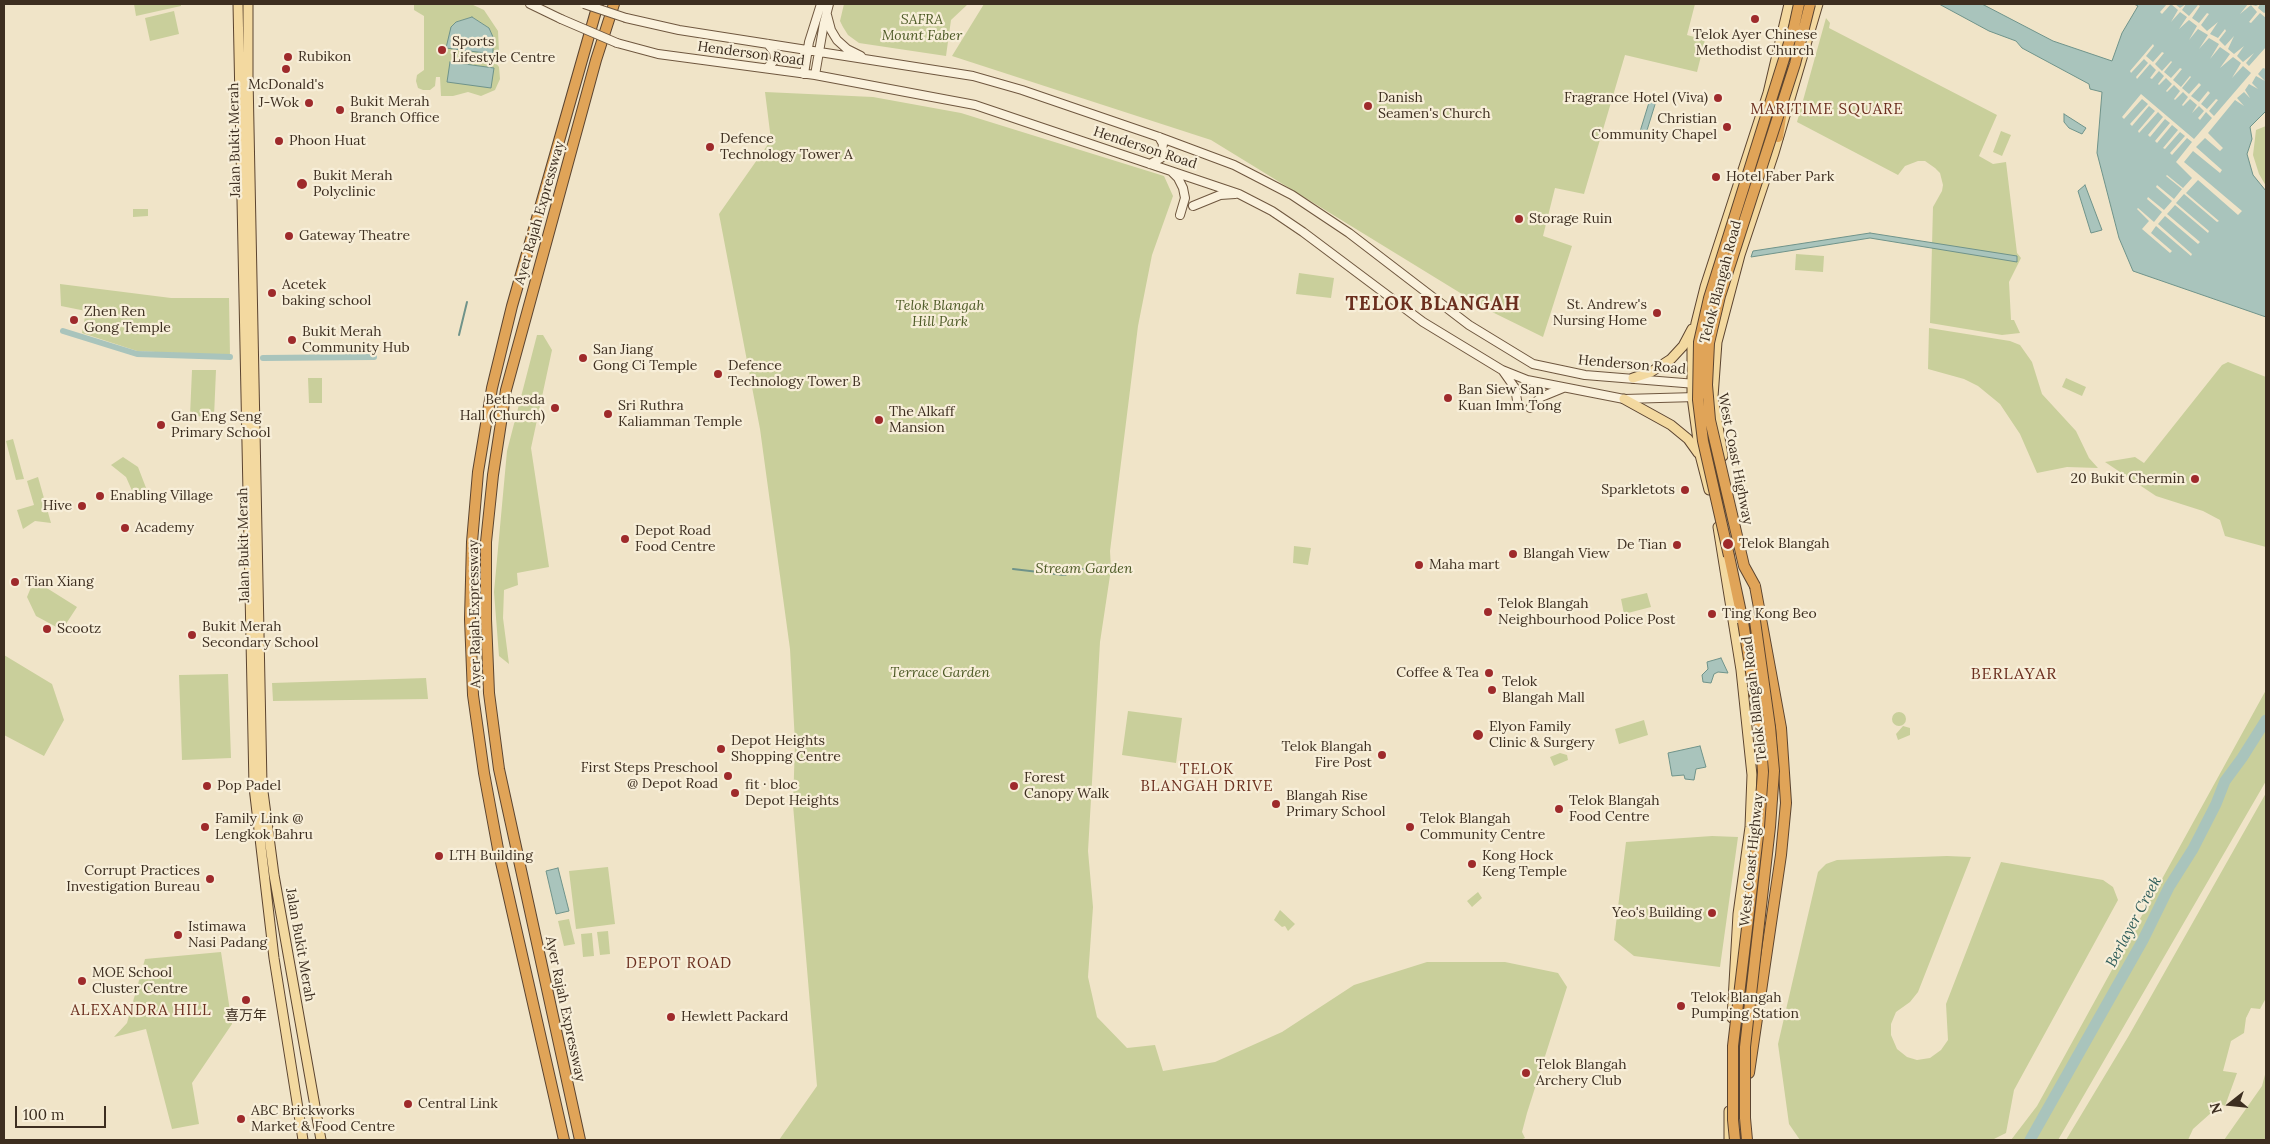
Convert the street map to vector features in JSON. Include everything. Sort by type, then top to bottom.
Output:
[{"type":"highway","name":"Ayer Rajah Expressway","points":[[564,1140],[498,849],[484,773],[474,695],[470,619],[472,542],[478,472],[494,380],[512,306],[598,4]]},
{"type":"highway","name":"Ayer Rajah Expressway","points":[[580,1140],[499,769],[489,693],[486,619],[486,542],[493,475],[506,390],[596,60],[614,4]]},
{"type":"highway","name":"West Coast Highway","points":[[1735,1140],[1733,1120],[1733,1046],[1759,827],[1763,772],[1760,728],[1743,622],[1703,441],[1698,400],[1697,367],[1699,342],[1709,298],[1794,26],[1799,4]]},
{"type":"highway","points":[[1778,137],[1805,4]]},
{"type":"highway","name":"West Coast Highway","points":[[1747,1140],[1745,1046],[1770,827],[1774,771],[1767,707],[1744,566],[1710,420],[1707,385],[1709,343],[1720,296],[1795,64],[1810,4]]},
{"type":"highway","points":[[1744,566],[1755,586],[1776,696],[1784,762],[1786,803],[1749,1072]]},
{"type":"main road","name":"Jalan Bukit Merah","points":[[238,4],[254,787],[265,893],[303,1140]]},
{"type":"main road","name":"Jalan Bukit Merah","points":[[248,4],[262,784],[273,867],[321,1140]]},
{"type":"main road","name":"Henderson Road","points":[[530,4],[616,43],[658,54],[814,75],[959,100],[1240,194],[1267,208],[1304,232],[1413,314],[1502,370],[1531,382],[1624,399],[1713,397]]},
{"type":"main road","name":"Henderson Road","points":[[584,4],[656,26],[973,76],[1022,90],[1234,165],[1292,195],[1349,233],[1469,325],[1533,364],[1585,375],[1712,386]]},
{"type":"main road","name":"Telok Blangah Road","points":[[1729,1140],[1738,914],[1746,865],[1752,775],[1741,670],[1715,510],[1700,455],[1691,383],[1696,322],[1714,256],[1768,93],[1789,4]]},
{"type":"main road","name":"Telok Blangah Road","points":[[1752,1140],[1749,1072],[1777,772],[1771,698],[1754,591],[1733,501],[1712,386],[1717,342],[1740,255],[1818,4]]},
{"type":"main road","points":[[804,74],[808,51],[826,6]]},
{"type":"main road","points":[[814,75],[826,6]]},
{"type":"main road","points":[[826,6],[830,30],[837,40],[847,49],[867,59]]},
{"type":"main road","points":[[767,68],[775,60],[774,52],[768,44]]},
{"type":"main road","points":[[1150,164],[1161,158],[1163,144],[1159,137]]},
{"type":"main road","points":[[1169,170],[1178,178],[1183,188],[1185,198],[1180,215]]},
{"type":"main road","points":[[1193,206],[1220,195],[1240,194]]},
{"type":"main road","points":[[1633,378],[1651,372],[1671,359],[1683,346],[1696,322]]},
{"type":"main road","points":[[1502,370],[1515,388],[1518,406]]},
{"type":"main road","points":[[1530,408],[1541,397],[1563,388]]},
{"type":"main road","points":[[1624,399],[1672,425],[1688,439],[1700,455]]},
{"type":"main road","points":[[1715,510],[1722,500],[1733,501]]},
{"type":"main road","points":[[1746,865],[1752,862],[1768,865]]},
{"type":"main road","points":[[286,1035],[288,1020],[299,1015]]},
{"type":"green space","points":[[134,4],[181,4],[181,6],[136,16]]},
{"type":"green space","name":"Sports Lifestyle Centre","points":[[414,4],[471,4],[484,10],[498,31],[499,52],[495,62],[499,67],[500,79],[495,90],[481,96],[468,92],[453,96],[441,96],[440,77],[436,77],[435,86],[430,90],[418,88],[417,75],[424,70],[424,16],[414,10]],"holes":[[[472,17],[489,28],[494,46],[456,22]]]},
{"type":"green space","name":"SAFRA Mount Faber","points":[[844,4],[968,4],[951,20],[946,56],[859,43],[848,35],[840,21]]},
{"type":"green space","points":[[984,4],[1695,4],[1687,35],[1705,40],[1697,72],[1625,55],[1584,194],[1555,188],[1543,236],[1572,246],[1543,337],[1488,310],[1211,140],[952,56]]},
{"type":"green space","points":[[174,11],[179,34],[150,41],[145,18]]},
{"type":"green space","points":[[1826,18],[1830,23],[1829,28],[1997,115],[1979,156],[1993,164],[2006,162],[2017,253],[2021,258],[2009,282],[2011,320],[2014,320],[2020,333],[2002,335],[1930,323],[1933,207],[1942,191],[1943,185],[1940,173],[1935,168],[1925,161],[1918,161],[1905,166],[1898,175],[1797,122]]},
{"type":"green space","name":"Telok Blangah Hill Park","points":[[765,92],[873,97],[961,113],[1164,176],[1173,196],[1152,255],[1138,326],[1110,551],[1111,569],[1100,642],[1088,851],[1093,907],[1088,977],[1097,1017],[1127,1048],[1155,1045],[1163,1071],[1215,1062],[1282,1032],[1354,985],[1427,962],[1505,962],[1558,973],[1567,987],[1527,1113],[1522,1132],[1525,1138],[1520,1140],[779,1140],[817,1086],[793,805],[795,743],[790,649],[760,429],[719,214],[771,140]]},
{"type":"green space","points":[[2266,126],[2266,186],[2259,174],[2253,155],[2256,130]]},
{"type":"green space","points":[[2001,131],[2011,135],[2002,156],[1993,152]]},
{"type":"green space","points":[[133,209],[148,209],[148,216],[133,217]]},
{"type":"green space","points":[[1796,254],[1824,256],[1823,272],[1795,270]]},
{"type":"green space","points":[[1299,273],[1334,278],[1331,298],[1296,294]]},
{"type":"green space","points":[[60,284],[171,298],[229,298],[230,356],[137,351],[82,333],[86,311],[61,306]]},
{"type":"green space","points":[[1929,328],[2010,341],[2020,345],[2032,362],[2042,394],[2076,431],[2089,458],[2098,468],[2067,467],[2037,473],[2020,434],[2000,404],[1978,386],[1964,379],[1928,369]]},
{"type":"green space","points":[[537,335],[543,335],[552,350],[531,448],[549,567],[517,573],[518,585],[504,590],[503,618],[509,664],[499,656],[494,592],[507,451]]},
{"type":"green space","points":[[2228,362],[2266,377],[2266,547],[2225,536],[2220,520],[2203,511],[2156,496],[2105,462],[2135,457],[2144,463],[2222,365]]},
{"type":"green space","points":[[192,370],[216,370],[214,417],[190,416]]},
{"type":"green space","points":[[308,378],[322,378],[322,403],[309,403]]},
{"type":"green space","points":[[2066,378],[2086,387],[2082,396],[2062,387]]},
{"type":"green space","points":[[13,439],[24,479],[16,480],[6,441]]},
{"type":"green space","points":[[123,457],[138,467],[148,493],[137,502],[126,477],[111,465]]},
{"type":"green space","points":[[38,477],[51,523],[35,521],[23,529],[17,510],[34,505],[27,481]]},
{"type":"green space","points":[[1294,546],[1311,548],[1308,565],[1293,563]]},
{"type":"green space","points":[[34,580],[77,607],[62,630],[36,616],[27,597]]},
{"type":"green space","points":[[1647,593],[1651,607],[1624,614],[1621,599]]},
{"type":"green space","points":[[4,655],[52,684],[64,720],[44,756],[4,735]]},
{"type":"green space","points":[[228,674],[231,758],[182,760],[179,675]]},
{"type":"green space","points":[[426,678],[428,699],[273,701],[272,683]]},
{"type":"green space","points":[[2266,690],[2266,781],[2058,1140],[2011,1140],[2037,1106]]},
{"type":"green space","points":[[1128,711],[1182,718],[1176,763],[1122,755]]},
{"type":"green space","points":[[1896,712],[1902,712],[1906,719],[1902,726],[1896,726],[1892,722],[1892,716]]},
{"type":"green space","points":[[1644,720],[1648,735],[1619,744],[1615,729]]},
{"type":"green space","points":[[1903,726],[1910,728],[1910,735],[1898,740],[1896,734]]},
{"type":"green space","points":[[1560,753],[1567,755],[1568,760],[1554,766],[1550,757]]},
{"type":"green space","points":[[2266,793],[2266,998],[2260,1009],[2251,1008],[2246,1018],[2244,1033],[2231,1041],[2223,1071],[2237,1073],[2225,1106],[2221,1104],[2193,1129],[2188,1140],[2066,1140],[2128,1037]]},
{"type":"green space","points":[[1712,836],[1738,837],[1720,967],[1634,956],[1614,940],[1626,842]]},
{"type":"green space","points":[[1947,856],[1971,857],[1918,992],[1910,1002],[1896,1012],[1891,1024],[1891,1035],[1897,1049],[1907,1057],[1917,1060],[1930,1058],[1941,1050],[1948,1040],[1946,1004],[2001,862],[2103,880],[2113,887],[2118,900],[2014,1090],[2006,1133],[1992,1140],[1800,1140],[1789,1124],[1778,1044],[1818,872],[1826,864],[1837,860]]},
{"type":"green space","points":[[608,867],[615,924],[576,929],[569,871]]},
{"type":"green space","points":[[1478,892],[1482,898],[1472,907],[1467,901]]},
{"type":"green space","points":[[1280,910],[1295,924],[1288,931],[1285,926],[1282,927],[1274,920]]},
{"type":"green space","points":[[569,919],[575,944],[564,946],[558,921]]},
{"type":"green space","points":[[608,931],[610,954],[600,955],[597,932]]},
{"type":"green space","points":[[592,933],[594,956],[583,957],[581,934]]},
{"type":"green space","points":[[221,952],[232,1024],[192,1083],[199,1124],[172,1129],[146,1029],[114,1037],[127,1023],[145,959]]},
{"type":"green space","points":[[2266,1071],[2266,1140],[2224,1140],[2262,1086]]},
{"type":"water","points":[[1939,4],[1982,4],[2053,41],[2112,61],[2122,33],[2138,6],[2134,4],[2266,4],[2266,111],[2250,127],[2252,139],[2247,154],[2253,175],[2266,191],[2266,317],[2133,271],[2119,238],[2097,153],[2102,92],[2090,89],[2089,84],[2022,48],[2016,41],[1989,31]]},
{"type":"water","points":[[472,17],[489,28],[493,37],[493,54],[446,48],[451,27],[456,22]]},
{"type":"water","points":[[450,62],[494,68],[491,88],[447,82]]},
{"type":"water","points":[[1651,96],[1657,98],[1644,140],[1638,138]]},
{"type":"water","points":[[2064,114],[2086,128],[2082,134],[2069,128],[2064,122]]},
{"type":"water","points":[[2085,185],[2102,230],[2091,233],[2078,191]]},
{"type":"water","points":[[1870,233],[2017,256],[2017,262],[1870,238],[1751,257],[1753,251]]},
{"type":"water","points":[[1721,658],[1728,673],[1718,672],[1714,674],[1711,683],[1703,682],[1702,675],[1708,669],[1707,662]]},
{"type":"water","points":[[1700,746],[1706,767],[1696,769],[1694,780],[1685,779],[1684,775],[1672,776],[1668,753]]},
{"type":"water","points":[[558,868],[569,911],[556,914],[546,871]]},
{"type":"pier","points":[[2167,4],[2171,4],[2162,14],[2160,12]]},
{"type":"pier","points":[[2171,4],[2175,4],[2180,8],[2186,4],[2182,10],[2189,16],[2198,5],[2200,6],[2192,18],[2199,23],[2207,13],[2209,14],[2201,25],[2207,31],[2218,22],[2210,34],[2218,38],[2225,29],[2226,31],[2219,40],[2225,46],[2234,36],[2228,49],[2234,54],[2244,46],[2237,56],[2243,62],[2254,53],[2246,63],[2249,66],[2266,47],[2266,69],[2263,68],[2258,74],[2265,81],[2256,76],[2252,83],[2258,89],[2249,84],[2245,90],[2250,98],[2244,92],[2237,98],[2244,106],[2235,100],[2208,133],[2223,148],[2220,151],[2205,138],[2196,147],[2222,170],[2220,173],[2193,151],[2184,162],[2242,211],[2238,215],[2198,180],[2186,193],[2219,221],[2217,222],[2184,194],[2176,203],[2209,231],[2208,233],[2175,205],[2167,214],[2200,242],[2198,244],[2165,216],[2158,224],[2192,254],[2191,256],[2156,226],[2151,233],[2172,251],[2170,253],[2142,229],[2149,221],[2137,209],[2154,222],[2162,212],[2147,199],[2148,197],[2164,210],[2172,201],[2156,187],[2157,185],[2174,199],[2182,189],[2166,176],[2183,188],[2192,178],[2176,162],[2192,142],[2187,138],[2172,155],[2170,153],[2185,136],[2180,132],[2165,149],[2163,148],[2178,130],[2172,125],[2157,143],[2155,141],[2170,123],[2165,119],[2150,137],[2148,135],[2163,117],[2158,112],[2139,133],[2138,131],[2155,111],[2149,106],[2132,126],[2130,124],[2148,104],[2142,99],[2124,119],[2122,117],[2141,94],[2194,139],[2212,118],[2206,112],[2200,120],[2198,118],[2204,111],[2199,106],[2192,113],[2197,105],[2190,99],[2183,106],[2188,97],[2183,92],[2175,100],[2180,91],[2174,85],[2167,92],[2172,84],[2166,78],[2159,85],[2164,76],[2159,71],[2152,79],[2150,78],[2156,70],[2150,64],[2137,79],[2136,77],[2148,63],[2144,59],[2131,73],[2130,71],[2153,44],[2154,46],[2146,56],[2153,62],[2162,52],[2164,53],[2155,64],[2162,71],[2171,61],[2164,72],[2171,78],[2180,68],[2182,69],[2173,80],[2181,87],[2190,76],[2182,88],[2189,94],[2199,83],[2201,85],[2191,96],[2199,102],[2208,91],[2210,93],[2201,104],[2207,109],[2216,99],[2218,100],[2209,111],[2214,116],[2251,73],[2243,66],[2232,78],[2241,63],[2233,57],[2220,68],[2230,54],[2220,47],[2210,59],[2219,44],[2209,38],[2199,49],[2208,35],[2198,29],[2189,40],[2197,26],[2189,20],[2179,29],[2187,17],[2180,12],[2171,22],[2178,10]]},
{"type":"pier","points":[[2248,4],[2256,6],[2260,4],[2258,8],[2264,13],[2266,12],[2266,18],[2260,13],[2251,23],[2249,22],[2257,12],[2251,5],[2240,14]]},
{"type":"waterway","points":[[459,335],[467,302]]},
{"type":"waterway","points":[[63,331],[137,354],[230,357]]},
{"type":"waterway","points":[[263,358],[374,357]]},
{"type":"waterway","points":[[1013,569],[1064,575],[1087,568]]},
{"type":"waterway","name":"Berlayer Creek","points":[[2030,1140],[2143,940],[2169,887],[2193,849],[2216,804],[2225,781],[2266,720]]},
{"type":"place","name":"Telok Ayer Chinese Methodist Church","points":[[1755,19]]},
{"type":"place","name":"Sports Lifestyle Centre","points":[[442,50]]},
{"type":"place","name":"Rubikon","points":[[288,57]]},
{"type":"place","name":"McDonald's","points":[[286,69]]},
{"type":"place","name":"Fragrance Hotel (Viva)","points":[[1718,98]]},
{"type":"place","name":"J-Wok","points":[[309,103]]},
{"type":"place","name":"Danish Seamen's Church","points":[[1368,106]]},
{"type":"place","name":"Bukit Merah Branch Office","points":[[340,110]]},
{"type":"place","name":"Christian Community Chapel","points":[[1727,127]]},
{"type":"place","name":"Phoon Huat","points":[[279,141]]},
{"type":"place","name":"Defence Technology Tower A","points":[[710,147]]},
{"type":"place","name":"Hotel Faber Park","points":[[1716,177]]},
{"type":"place","name":"Bukit Merah Polyclinic","points":[[302,184]]},
{"type":"place","name":"Storage Ruin","points":[[1519,219]]},
{"type":"place","name":"Gateway Theatre","points":[[289,236]]},
{"type":"place","name":"Acetek baking school","points":[[272,293]]},
{"type":"place","name":"St. Andrew's Nursing Home","points":[[1657,313]]},
{"type":"place","name":"Zhen Ren Gong Temple","points":[[74,320]]},
{"type":"place","name":"Bukit Merah Community Hub","points":[[292,340]]},
{"type":"place","name":"San Jiang Gong Ci Temple","points":[[583,358]]},
{"type":"place","name":"Defence Technology Tower B","points":[[718,374]]},
{"type":"place","name":"Ban Siew San Kuan Imm Tong","points":[[1448,398]]},
{"type":"place","name":"Bethesda Hall (Church)","points":[[555,408]]},
{"type":"place","name":"Sri Ruthra Kaliamman Temple","points":[[608,414]]},
{"type":"place","name":"The Alkaff Mansion","points":[[879,420]]},
{"type":"place","name":"Gan Eng Seng Primary School","points":[[161,425]]},
{"type":"place","name":"20 Bukit Chermin","points":[[2195,479]]},
{"type":"place","name":"Sparkletots","points":[[1685,490]]},
{"type":"place","name":"Enabling Village","points":[[100,496]]},
{"type":"place","name":"Hive","points":[[82,506]]},
{"type":"place","name":"Academy","points":[[125,528]]},
{"type":"place","name":"Depot Road Food Centre","points":[[625,539]]},
{"type":"place","name":"Telok Blangah","points":[[1728,544]]},
{"type":"place","name":"De Tian","points":[[1677,545]]},
{"type":"place","name":"Blangah View","points":[[1513,554]]},
{"type":"place","name":"Maha mart","points":[[1419,565]]},
{"type":"place","name":"Tian Xiang","points":[[15,582]]},
{"type":"place","name":"Telok Blangah Neighbourhood Police Post","points":[[1488,612]]},
{"type":"place","name":"Ting Kong Beo","points":[[1712,614]]},
{"type":"place","name":"Scootz","points":[[47,629]]},
{"type":"place","name":"Bukit Merah Secondary School","points":[[192,635]]},
{"type":"place","name":"Coffee & Tea","points":[[1489,673]]},
{"type":"place","name":"Telok Blangah Mall","points":[[1492,690]]},
{"type":"place","name":"Elyon Family Clinic & Surgery","points":[[1478,735]]},
{"type":"place","name":"Depot Heights Shopping Centre","points":[[721,749]]},
{"type":"place","name":"Telok Blangah Fire Post","points":[[1382,755]]},
{"type":"place","name":"First Steps Preschool @ Depot Road","points":[[728,776]]},
{"type":"place","name":"Pop Padel","points":[[207,786]]},
{"type":"place","name":"Forest Canopy Walk","points":[[1014,786]]},
{"type":"place","name":"fit · bloc Depot Heights","points":[[735,793]]},
{"type":"place","name":"Blangah Rise Primary School","points":[[1276,804]]},
{"type":"place","name":"Telok Blangah Food Centre","points":[[1559,809]]},
{"type":"place","name":"Family Link @ Lengkok Bahru","points":[[205,827]]},
{"type":"place","name":"Telok Blangah Community Centre","points":[[1410,827]]},
{"type":"place","name":"LTH Building","points":[[439,856]]},
{"type":"place","name":"Kong Hock Keng Temple","points":[[1472,864]]},
{"type":"place","name":"Corrupt Practices Investigation Bureau","points":[[210,879]]},
{"type":"place","name":"Yeo's Building","points":[[1712,913]]},
{"type":"place","name":"Istimawa Nasi Padang","points":[[178,935]]},
{"type":"place","name":"MOE School Cluster Centre","points":[[82,981]]},
{"type":"place","name":"喜万年","points":[[246,1000]]},
{"type":"place","name":"Telok Blangah Pumping Station","points":[[1681,1006]]},
{"type":"place","name":"Hewlett Packard","points":[[671,1017]]},
{"type":"place","name":"Telok Blangah Archery Club","points":[[1526,1073]]},
{"type":"place","name":"Central Link","points":[[408,1104]]},
{"type":"place","name":"ABC Brickworks Market & Food Centre","points":[[241,1119]]},
{"type":"district","name":"MARITIME SQUARE","points":[[1827,110]]},
{"type":"district","name":"TELOK BLANGAH","points":[[1433,305]]},
{"type":"district","name":"BERLAYAR","points":[[2014,674]]},
{"type":"district","name":"TELOK BLANGAH DRIVE","points":[[1207,778]]},
{"type":"district","name":"DEPOT ROAD","points":[[679,964]]},
{"type":"district","name":"ALEXANDRA HILL","points":[[141,1011]]},
{"type":"park label","name":"Stream Garden","points":[[1084,569]]},
{"type":"park label","name":"Terrace Garden","points":[[940,673]]}]
